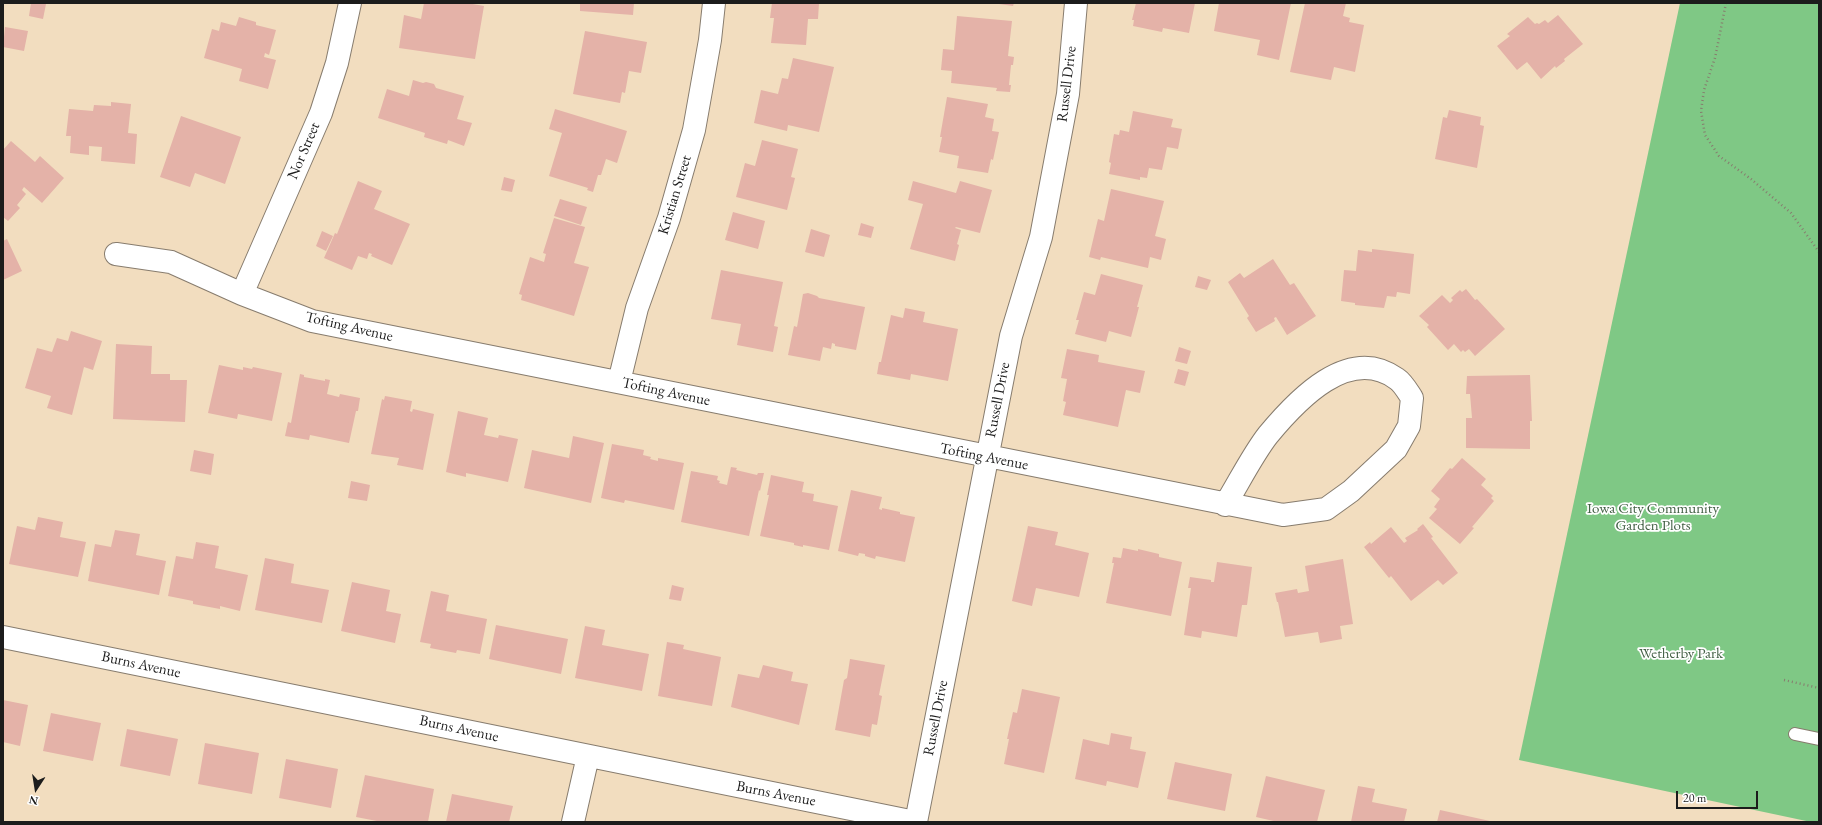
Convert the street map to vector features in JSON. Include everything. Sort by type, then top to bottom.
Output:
[{"type":"street","name":"Nor Street","points":[[242,294],[321,113],[337,63],[350,3]]},
{"type":"street","name":"Kristian Street","points":[[619,382],[637,308],[669,218],[694,130],[710,40],[714,3]]},
{"type":"street","name":"Russell Drive","points":[[915,822],[1011,336],[1041,237],[1068,94],[1076,3]]},
{"type":"street","name":"Tofting Avenue","points":[[116,254],[171,262],[242,294],[312,321],[619,382],[987,457],[1225,505],[1282,516],[1326,509],[1351,491],[1396,449],[1409,426],[1412,398],[1398,379],[1378,369],[1353,368],[1332,375],[1306,395],[1268,436],[1225,505]]},
{"type":"street","name":"Burns Avenue","points":[[3,637],[915,822]]},
{"type":"street","points":[[573,822],[588,756]]},
{"type":"lane","points":[[1795,734],[1819,739]]},
{"type":"path","points":[[1726,3],[1715,58],[1704,90],[1701,111],[1705,135],[1719,156],[1751,178],[1791,214],[1819,252]]},
{"type":"path","points":[[1784,680],[1819,688]]},
{"type":"green space","name":"Wetherby Park","points":[[1680,3],[1819,3],[1819,822],[1811,822],[1519,760]]},
{"type":"building","points":[[31,3],[46,4],[43,19],[29,16]]},
{"type":"building","points":[[424,3],[467,3],[484,6],[475,59],[399,48],[404,15],[421,19]]},
{"type":"building","points":[[580,3],[634,3],[633,15],[580,11]]},
{"type":"building","points":[[772,3],[819,3],[818,19],[808,19],[806,45],[771,43],[774,18],[770,18]]},
{"type":"building","points":[[992,3],[1014,3],[1013,6]]},
{"type":"building","points":[[1136,3],[1195,3],[1189,33],[1163,28],[1162,32],[1133,26],[1134,20],[1132,20]]},
{"type":"building","points":[[1219,3],[1291,3],[1279,60],[1257,55],[1260,40],[1214,31]]},
{"type":"building","points":[[1305,3],[1346,3],[1343,16],[1350,18],[1349,22],[1364,25],[1355,72],[1334,67],[1331,80],[1290,72]]},
{"type":"building","points":[[1558,15],[1583,44],[1564,59],[1565,61],[1556,68],[1555,66],[1541,79],[1527,62],[1517,70],[1497,46],[1510,36],[1507,34],[1528,17],[1535,24],[1539,24],[1545,20],[1548,23]]},
{"type":"building","points":[[957,16],[1012,21],[1008,56],[1014,57],[1013,65],[1011,65],[1009,85],[1011,85],[1010,92],[996,91],[997,88],[951,83],[952,71],[941,70],[943,49],[954,50]]},
{"type":"building","points":[[239,17],[256,22],[256,25],[276,30],[269,55],[265,53],[264,57],[276,60],[268,89],[239,81],[242,69],[204,58],[212,29],[219,31],[221,22],[236,26]]},
{"type":"building","points":[[5,27],[28,31],[24,51],[3,47]]},
{"type":"building","points":[[585,31],[647,42],[641,73],[629,71],[625,93],[622,92],[620,103],[573,94]]},
{"type":"building","points":[[793,58],[834,67],[819,132],[788,125],[787,131],[754,123],[761,90],[778,94],[782,78],[788,79]]},
{"type":"building","points":[[413,80],[434,84],[436,88],[464,96],[457,119],[472,123],[464,146],[448,140],[447,144],[424,137],[425,133],[378,118],[387,89],[409,96]]},
{"type":"building","points":[[947,97],[988,104],[985,117],[994,119],[992,131],[999,132],[993,160],[991,159],[988,173],[957,168],[959,156],[939,152]]},
{"type":"building","points":[[111,102],[131,104],[128,133],[137,134],[135,164],[101,161],[102,147],[89,146],[89,155],[70,153],[71,136],[66,136],[69,109],[93,111],[94,105],[111,106]]},
{"type":"building","points":[[555,109],[627,131],[617,163],[606,159],[601,175],[598,175],[593,192],[587,190],[588,188],[549,176],[562,133],[549,129]]},
{"type":"building","points":[[1449,110],[1481,117],[1480,125],[1484,126],[1477,168],[1435,159],[1443,117],[1447,118]]},
{"type":"building","points":[[1133,111],[1173,119],[1171,127],[1182,129],[1178,149],[1167,147],[1162,170],[1149,168],[1147,178],[1140,177],[1140,180],[1109,174],[1111,163],[1109,162],[1114,134],[1119,135],[1120,130],[1129,132]]},
{"type":"building","points":[[181,116],[241,137],[225,184],[195,173],[190,187],[160,177]]},
{"type":"building","points":[[762,140],[798,149],[791,177],[795,178],[787,210],[736,197],[745,163],[755,166]]},
{"type":"building","points":[[11,141],[35,162],[40,156],[64,178],[42,203],[24,187],[22,190],[26,194],[17,205],[20,208],[8,221],[3,217],[3,150]]},
{"type":"building","points":[[504,177],[515,180],[512,192],[501,190]]},
{"type":"building","points":[[358,181],[382,191],[374,209],[410,224],[392,265],[371,256],[372,254],[369,253],[367,259],[358,256],[352,270],[324,258],[335,233],[337,234]]},
{"type":"building","points":[[913,181],[956,193],[960,181],[992,190],[980,233],[955,228],[961,230],[957,244],[959,245],[955,261],[910,249],[923,204],[908,200]]},
{"type":"building","points":[[1111,189],[1164,201],[1155,236],[1166,239],[1161,260],[1150,257],[1148,268],[1101,257],[1100,260],[1089,257],[1098,219],[1104,221]]},
{"type":"building","points":[[560,199],[587,207],[581,225],[554,216]]},
{"type":"building","points":[[733,212],[765,221],[758,249],[725,240]]},
{"type":"building","points":[[554,218],[585,227],[574,263],[589,267],[574,316],[521,300],[522,295],[519,294],[530,257],[544,262],[546,254],[543,253]]},
{"type":"building","points":[[861,223],[874,227],[871,238],[858,235]]},
{"type":"building","points":[[811,229],[830,235],[824,257],[805,252]]},
{"type":"building","points":[[322,231],[333,236],[326,251],[316,246]]},
{"type":"building","points":[[7,239],[22,271],[3,280],[3,241]]},
{"type":"building","points":[[1372,249],[1414,254],[1410,294],[1397,292],[1396,297],[1387,296],[1384,308],[1355,305],[1355,303],[1341,301],[1344,270],[1356,271],[1358,250],[1372,252]]},
{"type":"building","points":[[1273,259],[1290,285],[1294,283],[1316,316],[1287,335],[1276,317],[1274,318],[1275,321],[1256,332],[1247,318],[1249,316],[1228,282],[1240,273],[1244,278]]},
{"type":"building","points":[[721,270],[783,282],[774,326],[778,327],[773,352],[737,345],[741,324],[711,319]]},
{"type":"building","points":[[1101,274],[1143,285],[1131,337],[1109,331],[1106,342],[1075,334],[1079,320],[1076,320],[1084,292],[1095,295]]},
{"type":"building","points":[[1198,276],[1211,280],[1207,290],[1195,287]]},
{"type":"building","points":[[1466,289],[1475,300],[1477,299],[1505,329],[1475,356],[1469,349],[1465,352],[1463,350],[1461,352],[1454,344],[1448,350],[1427,327],[1429,325],[1419,316],[1442,295],[1450,303],[1453,300],[1451,298],[1460,290],[1462,292]]},
{"type":"building","points":[[808,293],[819,298],[865,307],[856,350],[835,346],[835,344],[832,343],[831,349],[823,347],[820,361],[788,355],[794,326],[797,327],[803,294]]},
{"type":"building","points":[[905,308],[925,312],[923,322],[958,329],[948,381],[911,374],[910,380],[877,374],[891,315],[903,318]]},
{"type":"building","points":[[71,331],[102,341],[93,370],[84,367],[72,415],[47,408],[51,396],[25,388],[37,348],[52,352],[57,338],[68,341]]},
{"type":"building","points":[[116,344],[152,346],[151,374],[170,374],[170,380],[187,380],[185,422],[113,419]]},
{"type":"building","points":[[1179,347],[1191,351],[1187,364],[1175,361]]},
{"type":"building","points":[[1067,349],[1099,355],[1098,362],[1145,371],[1140,393],[1126,390],[1118,427],[1063,415],[1066,402],[1063,401],[1067,379],[1061,378]]},
{"type":"building","points":[[219,365],[243,370],[243,367],[252,369],[253,367],[282,373],[272,421],[238,414],[237,419],[208,413]]},
{"type":"building","points":[[1178,369],[1189,372],[1185,386],[1174,383]]},
{"type":"building","points":[[300,374],[304,375],[304,377],[325,381],[325,379],[330,380],[327,394],[339,397],[340,394],[360,398],[349,443],[310,435],[309,440],[285,436],[288,422],[291,423]]},
{"type":"building","points":[[1530,375],[1532,421],[1530,421],[1530,449],[1466,448],[1466,418],[1472,418],[1470,394],[1466,394],[1467,376]]},
{"type":"building","points":[[385,396],[412,401],[410,411],[412,412],[413,409],[434,414],[423,470],[397,465],[399,458],[371,454],[382,399],[384,400]]},
{"type":"building","points":[[458,411],[488,418],[484,435],[498,438],[499,435],[518,439],[508,482],[466,473],[466,477],[446,472]]},
{"type":"building","points":[[573,436],[604,443],[591,503],[524,488],[532,450],[569,458]]},
{"type":"building","points":[[612,444],[644,450],[643,455],[651,457],[650,459],[658,461],[658,458],[684,463],[674,510],[625,500],[624,503],[601,498]]},
{"type":"building","points":[[194,450],[214,454],[211,475],[190,471]]},
{"type":"building","points":[[1462,458],[1486,479],[1481,485],[1493,496],[1491,498],[1494,501],[1460,544],[1429,518],[1437,509],[1434,507],[1440,499],[1431,491],[1450,468],[1452,469]]},
{"type":"building","points":[[731,467],[737,468],[736,470],[757,475],[758,473],[764,473],[749,536],[681,522],[691,471],[718,476],[717,480],[720,481],[719,483],[727,485]]},
{"type":"building","points":[[771,475],[804,482],[802,492],[814,494],[813,501],[838,506],[829,550],[803,545],[803,547],[794,545],[794,543],[760,536],[769,495],[767,495]]},
{"type":"building","points":[[351,481],[370,485],[367,501],[348,498]]},
{"type":"building","points":[[851,490],[882,497],[879,509],[882,510],[882,508],[900,512],[900,514],[915,517],[905,562],[876,556],[875,559],[865,556],[865,554],[859,553],[858,556],[838,551]]},
{"type":"building","points":[[38,517],[63,522],[60,537],[86,542],[78,577],[9,564],[17,526],[35,530]]},
{"type":"building","points":[[1423,524],[1433,537],[1431,538],[1458,573],[1443,585],[1438,580],[1411,601],[1391,576],[1389,578],[1364,547],[1370,542],[1371,544],[1391,527],[1404,543],[1407,541],[1405,538],[1418,530],[1417,529]]},
{"type":"building","points":[[1028,526],[1058,532],[1055,545],[1089,553],[1079,597],[1036,588],[1032,606],[1012,601]]},
{"type":"building","points":[[115,530],[140,534],[136,555],[166,561],[159,595],[88,581],[95,544],[111,547]]},
{"type":"building","points":[[196,542],[219,546],[215,568],[248,575],[240,611],[220,606],[220,609],[193,604],[193,601],[168,596],[176,556],[193,559]]},
{"type":"building","points":[[1123,548],[1138,551],[1138,549],[1159,554],[1159,557],[1182,562],[1171,616],[1106,603],[1114,563],[1112,563],[1113,557],[1121,558]]},
{"type":"building","points":[[265,558],[294,564],[291,583],[329,590],[322,623],[255,610]]},
{"type":"building","points":[[1343,559],[1353,624],[1340,626],[1342,639],[1320,643],[1318,632],[1285,637],[1275,593],[1297,589],[1298,593],[1309,591],[1305,566]]},
{"type":"building","points":[[1217,562],[1252,567],[1247,605],[1242,605],[1237,637],[1202,631],[1201,638],[1184,635],[1191,588],[1188,588],[1190,577],[1211,580],[1211,582],[1214,582]]},
{"type":"building","points":[[352,582],[390,590],[386,611],[401,614],[395,643],[341,631]]},
{"type":"building","points":[[672,585],[684,588],[681,601],[669,599]]},
{"type":"building","points":[[431,591],[449,595],[446,611],[487,619],[480,654],[457,650],[456,653],[430,648],[431,644],[420,642]]},
{"type":"building","points":[[496,625],[568,639],[561,674],[489,659]]},
{"type":"building","points":[[585,626],[605,630],[602,645],[649,654],[642,691],[575,678]]},
{"type":"building","points":[[667,642],[684,645],[683,649],[721,657],[712,706],[658,696]]},
{"type":"building","points":[[850,659],[885,665],[879,695],[882,696],[877,725],[872,724],[870,737],[835,730],[844,680],[847,678]]},
{"type":"building","points":[[763,665],[793,672],[791,681],[808,684],[799,725],[731,707],[738,674],[759,678]]},
{"type":"building","points":[[1022,689],[1060,697],[1044,773],[1004,764],[1009,739],[1007,739],[1013,712],[1017,713]]},
{"type":"building","points":[[3,700],[28,705],[20,746],[3,742]]},
{"type":"building","points":[[51,713],[101,723],[93,761],[43,751]]},
{"type":"building","points":[[127,729],[178,739],[170,776],[120,766]]},
{"type":"building","points":[[1111,733],[1132,737],[1130,749],[1146,752],[1138,788],[1107,781],[1106,786],[1075,779],[1083,739],[1109,745]]},
{"type":"building","points":[[205,743],[259,753],[252,794],[198,784]]},
{"type":"building","points":[[286,759],[338,769],[331,808],[279,798]]},
{"type":"building","points":[[1175,762],[1232,774],[1225,811],[1167,799]]},
{"type":"building","points":[[365,775],[434,789],[428,822],[382,822],[356,817]]},
{"type":"building","points":[[1266,776],[1325,790],[1317,822],[1278,822],[1256,817]]},
{"type":"building","points":[[1358,786],[1375,789],[1372,802],[1407,809],[1404,822],[1351,822]]},
{"type":"building","points":[[452,794],[513,806],[509,822],[446,822]]},
{"type":"building","points":[[1440,810],[1490,821],[1490,822],[1437,822]]},
{"type":"park label","name":"Iowa City Community Garden Plots","points":[[1653,518]]}]
